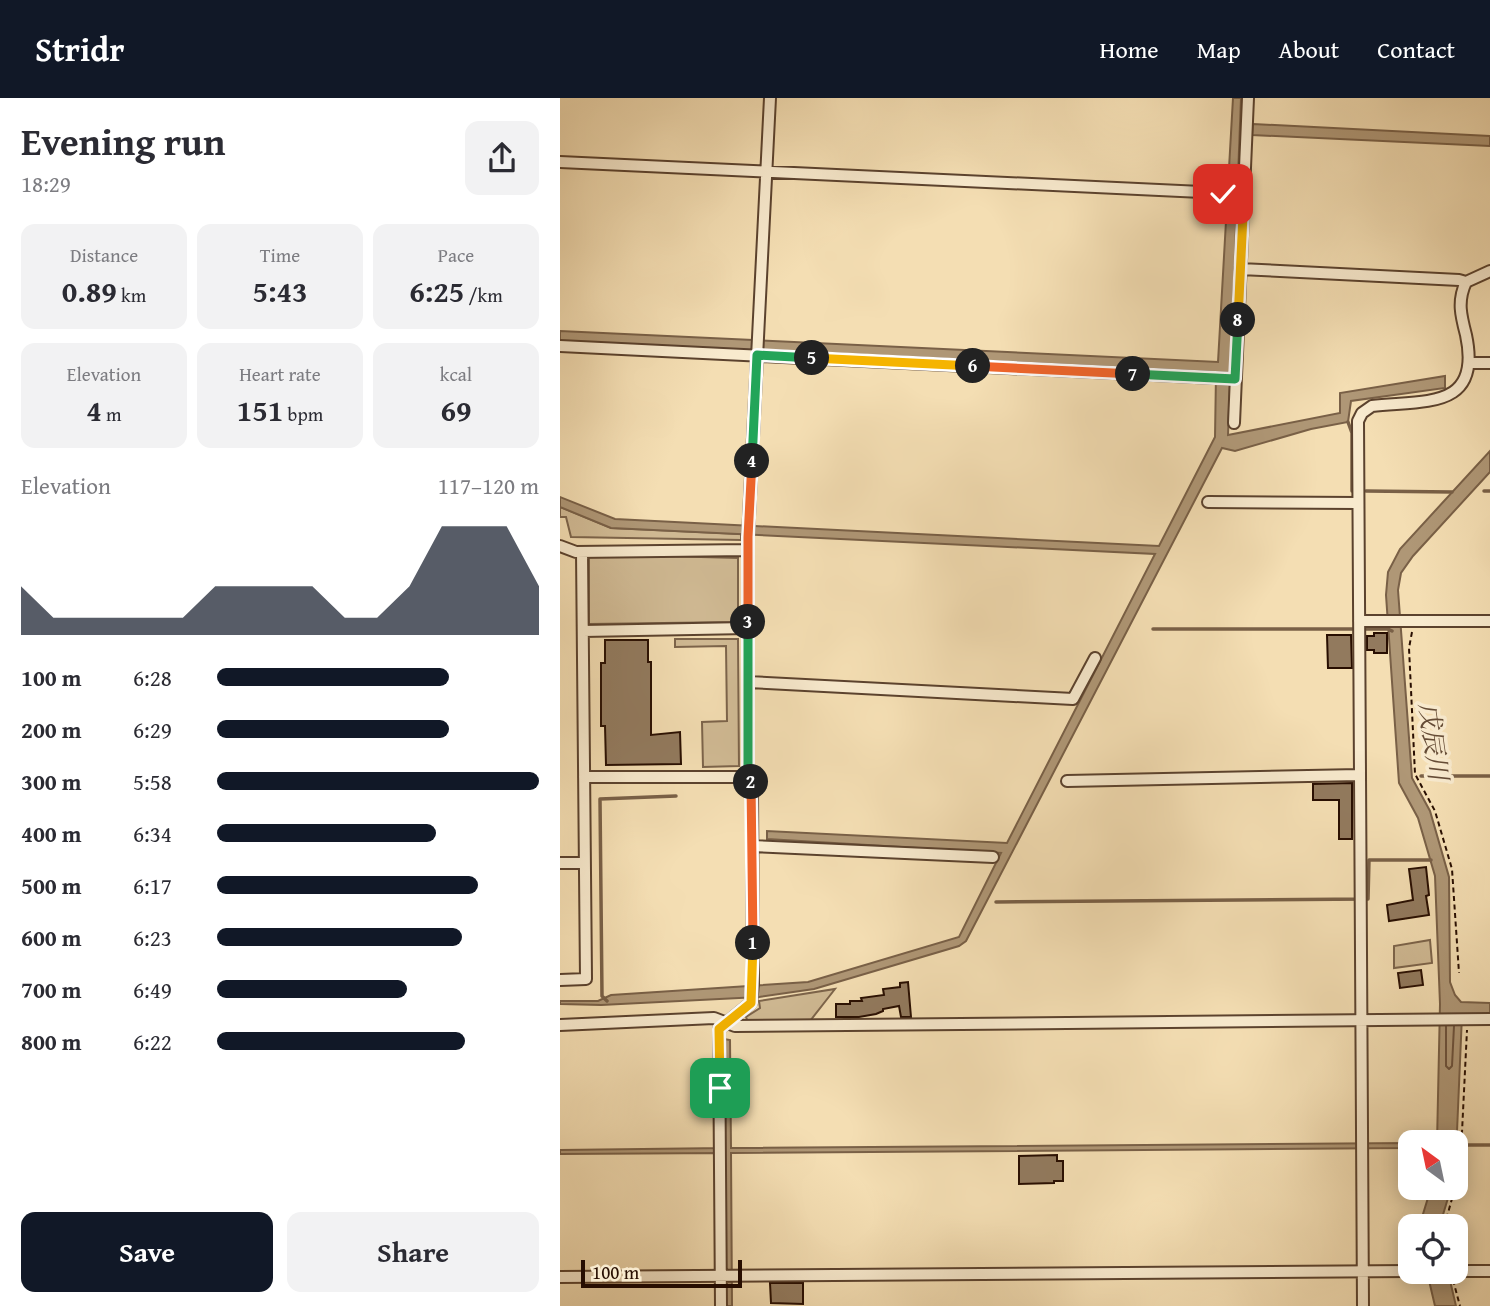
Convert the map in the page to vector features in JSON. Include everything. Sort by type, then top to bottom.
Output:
[{"type":"street","points":[[721,1306],[726,1276],[720,1151],[719,1029],[751,1003],[753,984],[748,537],[770,98]]},
{"type":"street","points":[[1234,423],[1248,98]]},
{"type":"street","points":[[560,162],[1244,194]]},
{"type":"street","points":[[1240,269],[1466,282],[1490,271]]},
{"type":"street","points":[[1363,1306],[1358,421],[1362,413],[1372,406],[1446,398],[1461,388],[1467,377],[1469,363],[1460,309],[1461,293],[1466,282]]},
{"type":"street","points":[[560,346],[1235,379]]},
{"type":"street","points":[[1469,363],[1490,363]]},
{"type":"street","points":[[1208,502],[1358,503]]},
{"type":"street","points":[[560,546],[582,552],[748,550]]},
{"type":"street","points":[[560,980],[586,979],[582,552]]},
{"type":"street","points":[[1359,626],[1382,621],[1490,621]]},
{"type":"street","points":[[583,631],[748,628]]},
{"type":"street","points":[[748,682],[1073,699],[1095,658]]},
{"type":"street","points":[[1067,781],[1359,775]]},
{"type":"street","points":[[584,777],[749,776]]},
{"type":"street","points":[[752,846],[992,857]]},
{"type":"street","points":[[560,863],[584,863]]},
{"type":"street","points":[[560,1025],[714,1018],[735,1026],[1490,1019]]},
{"type":"street","points":[[1468,1271],[1490,1270]]},
{"type":"street","points":[[560,1277],[1398,1271]]},
{"type":"path","points":[[1411,621],[1409,648],[1415,774],[1435,811],[1452,869],[1459,973]]},
{"type":"path","points":[[1462,1130],[1467,1019]]},
{"type":"path","points":[[1454,1284],[1460,1306]]},
{"type":"shaded area","points":[[560,507],[611,528],[741,534],[741,540],[571,537],[566,517],[560,517]]},
{"type":"shaded area","points":[[589,554],[738,558],[738,622],[589,624]]},
{"type":"shaded area","points":[[675,639],[738,639],[739,766],[703,767],[702,722],[727,721],[726,646],[675,647]]},
{"type":"shaded area","points":[[1430,940],[1432,963],[1394,968],[1394,946]]},
{"type":"shaded area","points":[[835,989],[810,1021],[748,1022],[746,1017],[760,1008],[759,1001]]},
{"type":"water","points":[[1233,98],[1241,98],[1228,435],[1340,413],[1340,393],[1445,376],[1445,388],[1351,401],[1348,422],[1311,429],[1235,451],[1222,448],[966,941],[959,946],[814,989],[759,997],[601,1005],[560,1004],[560,1001],[598,1001],[611,995],[808,982],[959,937],[1001,853],[767,839],[767,831],[1007,843],[1155,554],[611,528],[560,507],[560,497],[615,519],[1159,546],[1215,437],[1216,374],[560,342],[560,331],[1218,362]]},
{"type":"water","points":[[1253,124],[1490,136],[1490,146],[1252,135]]},
{"type":"water","points":[[1490,451],[1490,472],[1413,556],[1401,573],[1398,590],[1412,778],[1430,811],[1449,877],[1450,982],[1461,1002],[1490,1003],[1490,1015],[1462,1015],[1457,1130],[1437,1130],[1440,1004],[1435,876],[1418,818],[1399,783],[1386,595],[1388,572],[1400,549]]},
{"type":"water","points":[[724,1039],[730,1040],[731,1148],[1398,1143],[1398,1148],[731,1153],[732,1306],[726,1306],[725,1153],[560,1154],[560,1150],[725,1148]]},
{"type":"water","points":[[1427,1200],[1447,1200],[1443,1214],[1423,1214]]},
{"type":"water","points":[[1430,1284],[1451,1284],[1456,1306],[1435,1306]]},
{"type":"building","points":[[1374,633],[1387,633],[1387,653],[1367,650],[1367,636],[1374,636]]},
{"type":"building","points":[[1327,635],[1351,635],[1352,668],[1328,668]]},
{"type":"building","points":[[605,640],[648,640],[648,662],[651,662],[651,735],[680,732],[681,764],[606,765],[605,726],[601,726],[601,663],[605,663]]},
{"type":"building","points":[[1352,783],[1352,839],[1339,839],[1339,800],[1313,800],[1313,784]]},
{"type":"building","points":[[1426,867],[1429,915],[1389,921],[1387,905],[1413,900],[1409,869]]},
{"type":"building","points":[[1421,970],[1423,985],[1400,988],[1398,973]]},
{"type":"building","points":[[908,982],[911,1017],[901,1017],[899,1006],[859,1017],[836,1017],[836,1004],[850,1004],[850,1001],[862,1001],[861,998],[884,995],[883,989],[900,987],[900,983]]},
{"type":"building","points":[[1057,1155],[1057,1161],[1063,1161],[1063,1181],[1019,1184],[1019,1156]]},
{"type":"building","points":[[770,1283],[803,1283],[803,1304],[771,1303]]},
{"type":"waterway","points":[[1348,422],[1352,433],[1352,491]]},
{"type":"waterway","points":[[1366,491],[1452,492]]},
{"type":"waterway","points":[[1484,491],[1490,491]]},
{"type":"waterway","points":[[1153,629],[1392,631]]},
{"type":"waterway","name":"戊辰川","points":[[1421,776],[1490,776]]},
{"type":"waterway","points":[[607,1001],[602,996],[600,799],[676,796]]},
{"type":"waterway","points":[[996,902],[1368,899],[1369,860],[1431,860]]},
{"type":"waterway","points":[[1468,1145],[1490,1145]]},
{"type":"route","points":[[720,1088],[719,1029],[751,1003],[753,984],[747,564],[757,355],[1235,379],[1244,194],[1223,194]]}]
